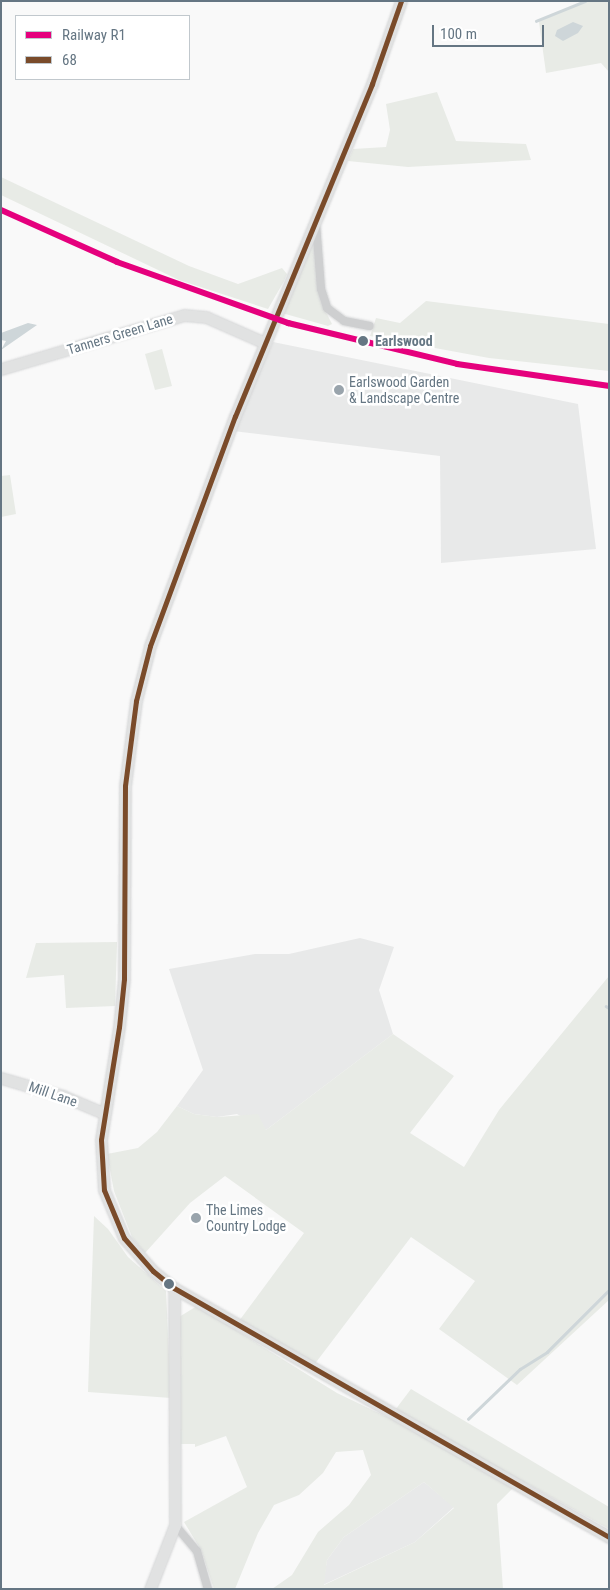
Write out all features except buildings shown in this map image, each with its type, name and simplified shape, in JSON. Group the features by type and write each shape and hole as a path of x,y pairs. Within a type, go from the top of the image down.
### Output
{"street":[{"path":"401,1 372,84 278,308 174,576 150,646 136,700 125,786 122,1006 104,1112 102,1170 110,1211 124,1238 140,1258 174,1288 609,1537"},
{"path":"315,220 321,289 327,308 344,321 370,326"},
{"name":"Tanners Green Lane","path":"1,369 184,315 206,318 265,343"},
{"name":"Mill Lane","path":"1,1078 63,1096 104,1112"},
{"path":"150,1589 175,1525 174,1288"},
{"path":"175,1525 197,1551 208,1589"}],"shaded area":[{"path":"590,1 609,1 609,72 601,63 546,73 539,22 536,21"},
{"path":"573,22 583,26 578,33 563,41 555,36 557,30"},
{"path":"437,92 456,141 526,144 531,160 408,167 348,161 353,149 386,147 390,130 386,104"},
{"path":"1,177 189,266 238,284 282,268 287,274 268,309 179,280 1,195"},
{"path":"313,241 320,300 332,324 328,326 282,313"},
{"path":"426,301 609,324 609,371 489,358 370,336 376,318 400,323"},
{"path":"28,323 37,325 1,350 6,341 1,340 1,333"},
{"path":"273,342 578,404 596,549 441,563 440,456 233,431"},
{"path":"162,349 172,386 155,390 145,354"},
{"path":"10,475 16,514 1,517 1,476"},
{"path":"360,938 394,947 379,990 393,1034 266,1130 237,1114 217,1117 194,1114 177,1106 203,1070 169,969 255,954 289,954"},
{"path":"117,942 115,1006 66,1008 64,975 26,978 36,943"},
{"path":"609,976 609,1300 517,1385 439,1329 475,1281 411,1237 314,1365 239,1321 304,1233 225,1176 190,1203 145,1253 132,1237 114,1191 107,1154 138,1148 157,1132 177,1106 194,1114 217,1117 258,1114 266,1130 393,1034 454,1076 410,1133 464,1167 499,1110"},
{"path":"94,1216 108,1229 128,1257 166,1291 171,1398 88,1392"},
{"path":"197,1306 337,1393 389,1418 411,1389 609,1507 609,1529 521,1480 497,1504 503,1589 272,1589 292,1575 318,1532 349,1505 371,1475 363,1450 336,1452 323,1473 299,1495 274,1505 258,1533 235,1589 214,1589 201,1550 184,1522 247,1487 226,1436 195,1447 195,1444 179,1444 179,1317","holes":["424,1482 454,1508 415,1542 324,1585 327,1560 344,1537"]},
{"path":"424,1482 454,1507 415,1542 323,1585 327,1560 344,1537"}],"waterway":[{"path":"536,21 585,1"},
{"path":"468,1419 520,1369 547,1352 609,1290"}],"rail line":[{"name":"R1","path":"1,210 117,262 288,323 457,364 609,386"}],"transit line":[{"name":"68","path":"401,1 372,84 235,416 150,646 136,701 125,786 124,979 119,1027 101,1140 104,1190 124,1238 153,1271 174,1288 609,1537"}],"place":[{"name":"Earlswood","path":"363,341"},
{"name":"Earlswood Garden & Landscape Centre","path":"339,390"},
{"name":"The Limes Country Lodge","path":"196,1218"}]}
